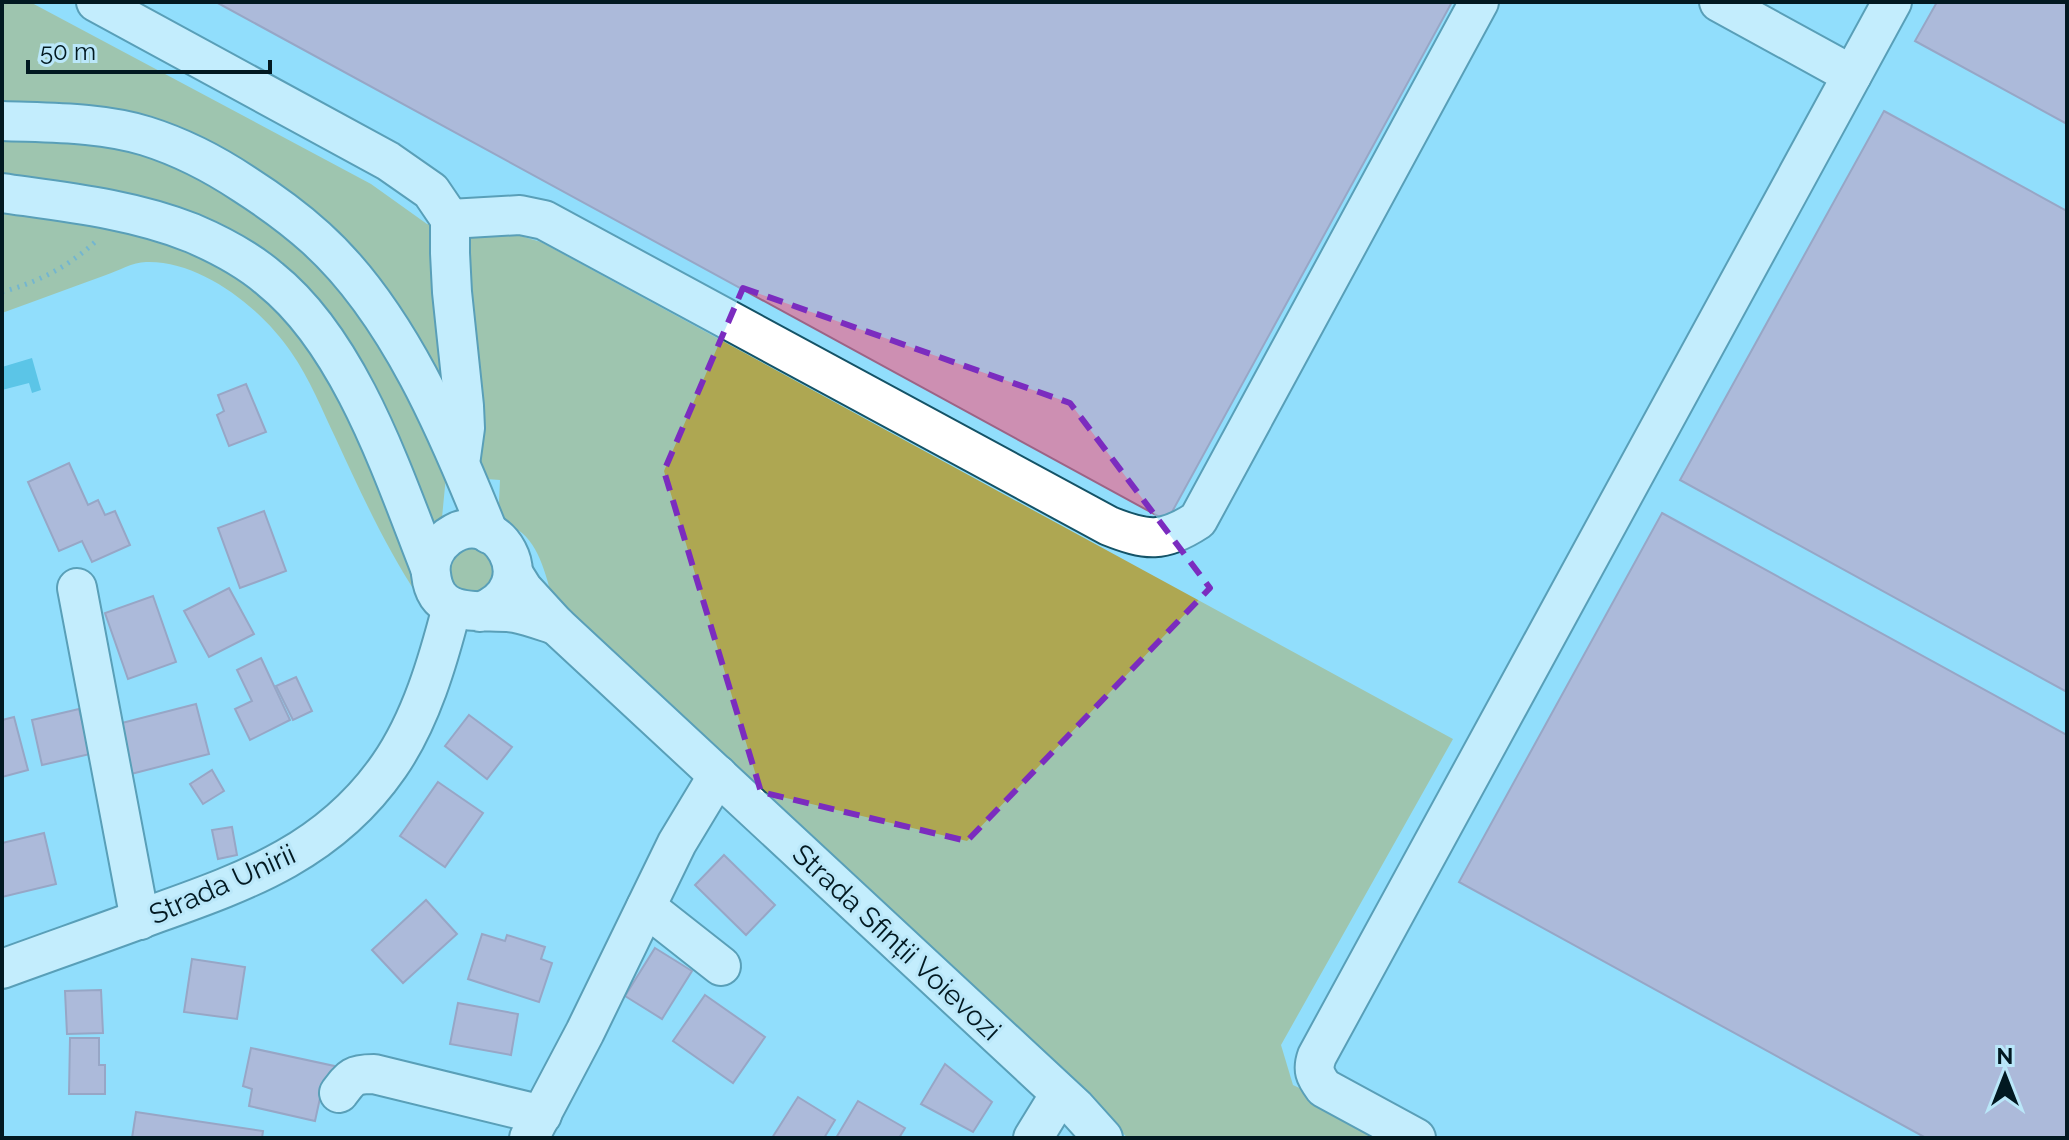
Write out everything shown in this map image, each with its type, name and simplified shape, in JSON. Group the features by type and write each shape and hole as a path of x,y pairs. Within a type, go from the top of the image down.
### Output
{"street":[{"path":"96,2 388,161 431,191 450,219 452,292 465,428 461,463"},
{"path":"450,219 520,215 544,220 1109,526 1133,535 1156,537 1177,534 1198,520 1479,2"},
{"path":"1719,2 1852,75"},
{"path":"1416,1138 1324,1088 1315,1076 1313,1067 1317,1056 1892,2"},
{"path":"2,121 100,126 145,136 224,171 290,215 318,239 366,294 389,328 444,426 489,534"},
{"path":"2,193 114,212 178,229 223,247 271,279 324,339 363,408 430,568 435,591 443,601 466,610 514,613 556,625"},
{"path":"430,568 440,544 450,535 464,530 489,534 508,550 513,573 503,598 493,607 466,610"},
{"name":"Strada Sfinții Voievozi","path":"513,573 556,625 1068,1101 1103,1138"},
{"path":"77,588 140,920"},
{"name":"Strada Unirii","path":"2,969 227,888 274,867 311,844 350,813 392,763 432,674 466,610"},
{"path":"339,1093 355,1075 374,1074 536,1127 690,819 718,775"},
{"path":"646,907 721,966"},
{"path":"1033,1138 1068,1101"},
{"name":"Strada Sfinții Voievozi","path":"1068,1101 1117,1138"}],"path":[{"path":"2,292 49,276 79,257 100,238 114,212"}],"highlighted area":[{"path":"743,288 1070,403 1210,588 967,841 761,792 664,471"}],"shaded area":[{"path":"2,2 30,2 371,184 427,224 470,231 504,231 541,242 1453,739 1281,1045 1293,1085 1392,1138 1128,1138 556,611 535,549 519,531 498,522 500,480 446,476 441,528 418,596 374,519 298,362 279,336 247,304 208,278 188,269 141,262 2,313"},
{"path":"479,545 499,572 486,594 453,590 445,565 455,550"}],"water":[{"path":"32,358 41,390 32,393 29,383 2,390 2,367"}],"building":[{"path":"216,2 1452,2 1167,521"},
{"path":"1937,2 2067,2 2067,124 1915,41"},
{"path":"1884,111 2067,211 2067,692 1680,480"},
{"path":"246,384 266,432 229,446 217,415 224,411 218,395"},
{"path":"69,463 88,505 98,500 105,515 115,511 130,545 92,562 82,541 59,551 28,482"},
{"path":"264,511 286,571 240,588 218,528"},
{"path":"1662,513 2067,735 2067,1138 1926,1138 1459,882"},
{"path":"229,588 254,634 209,657 184,611"},
{"path":"153,596 176,662 128,679 105,613"},
{"path":"261,658 290,720 250,740 235,709 252,701 237,670"},
{"path":"296,677 312,711 293,720 276,686"},
{"path":"196,704 209,754 131,774 118,724"},
{"path":"79,709 90,754 42,765 32,720"},
{"path":"469,715 512,747 487,779 445,746"},
{"path":"14,717 28,770 2,777 2,720"},
{"path":"212,770 224,791 203,804 190,784"},
{"path":"438,782 483,813 445,867 400,836"},
{"path":"232,827 237,855 218,859 212,830"},
{"path":"44,833 56,884 2,897 2,843"},
{"path":"724,855 775,905 746,935 695,885"},
{"path":"426,900 457,934 403,983 372,950"},
{"path":"482,934 505,941 507,935 545,947 541,959 552,963 539,1002 468,979"},
{"path":"655,948 692,971 662,1019 625,996"},
{"path":"192,959 245,967 237,1019 184,1012"},
{"path":"101,990 103,1033 67,1034 65,991"},
{"path":"705,995 765,1037 733,1083 673,1041"},
{"path":"458,1003 518,1014 511,1055 450,1044"},
{"path":"70,1038 99,1038 99,1065 105,1065 105,1094 69,1094"},
{"path":"251,1048 339,1067 322,1089 315,1121 249,1106 252,1089 243,1086"},
{"path":"945,1064 992,1102 973,1132 921,1104"},
{"path":"798,1097 835,1120 824,1138 772,1138"},
{"path":"858,1101 905,1128 899,1138 836,1138"},
{"path":"136,1112 263,1131 262,1138 132,1138"}]}
